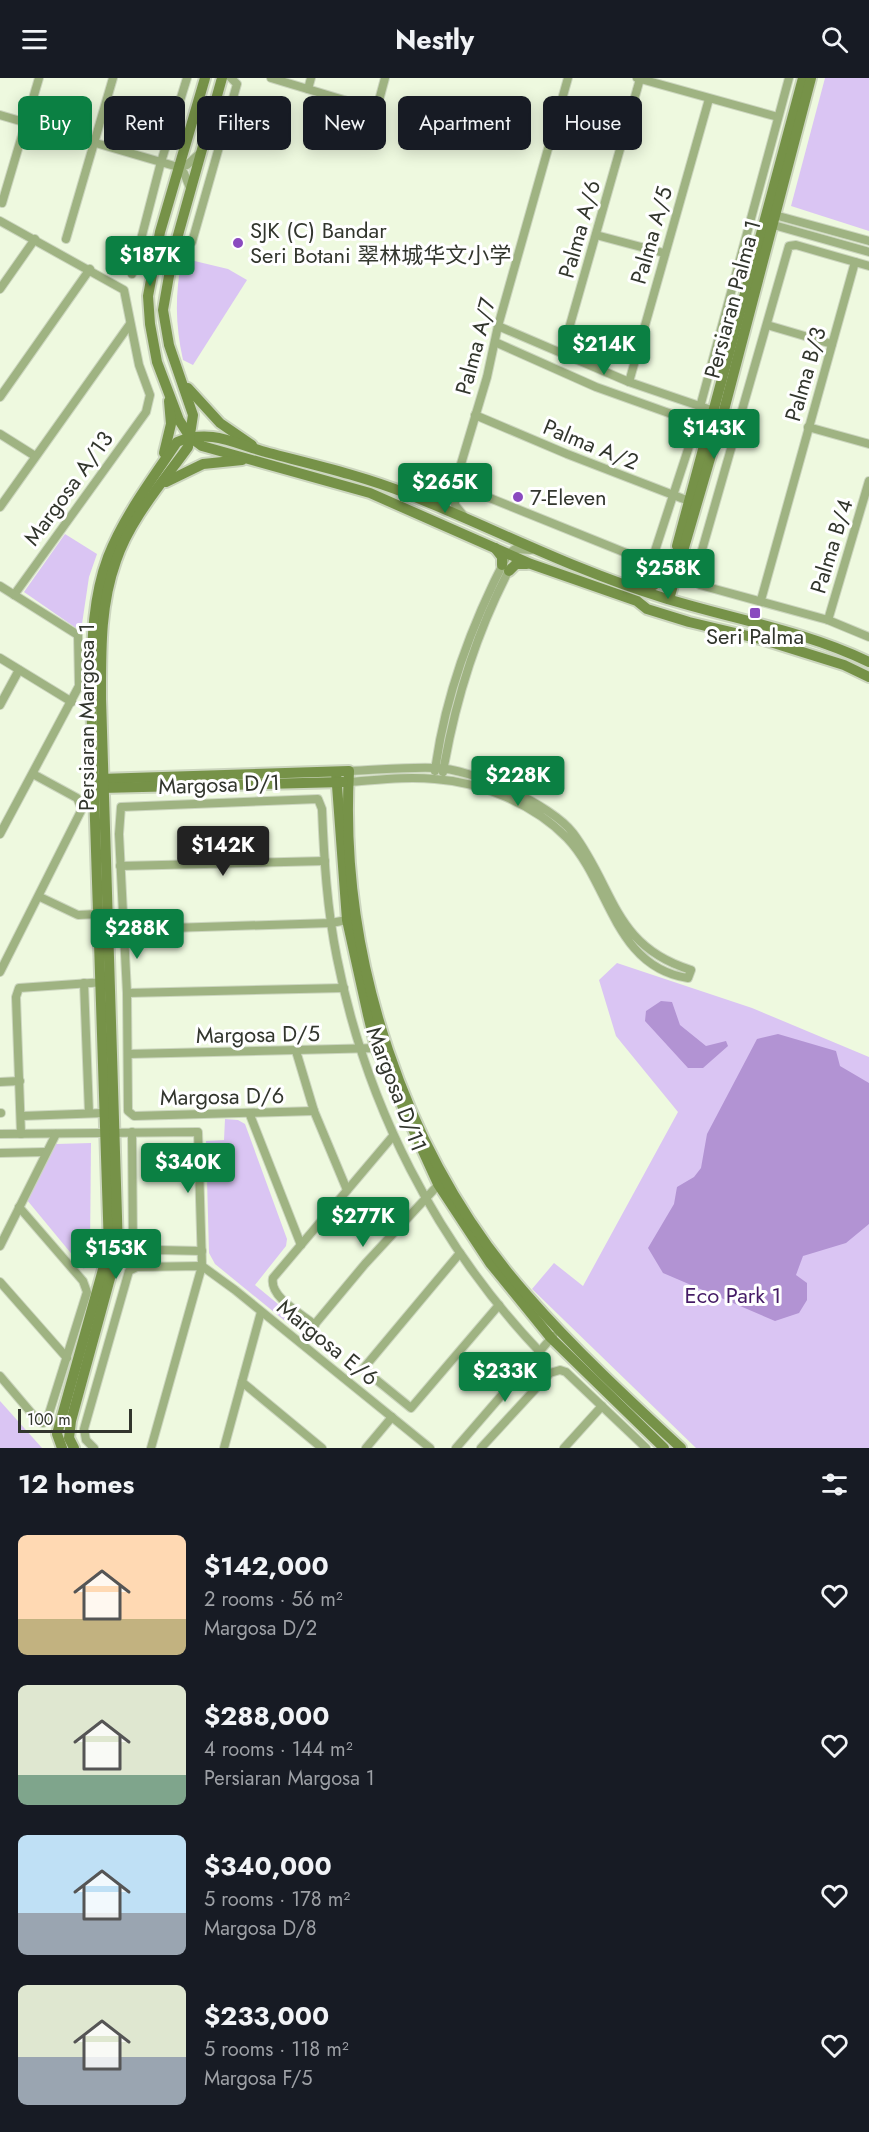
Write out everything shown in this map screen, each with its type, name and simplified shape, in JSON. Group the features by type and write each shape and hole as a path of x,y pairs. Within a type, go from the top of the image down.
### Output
{"street":[{"path":"34,96 39,78"},
{"path":"66,239 113,78"},
{"path":"132,274 161,162 187,78"},
{"path":"205,78 160,232 148,296 153,348 179,420 190,437 202,446 370,493 513,554 531,564 637,602 646,609 764,640 844,665 869,677"},
{"path":"190,437 193,415 169,345 163,310 173,253 222,78"},
{"path":"173,253 192,242 237,84 231,78"},
{"path":"271,78 367,107 378,104 385,78"},
{"path":"308,89 311,78"},
{"name":"Palma A/7","path":"454,484 475,416 568,78"},
{"path":"638,78 778,117"},
{"name":"Palma A/6","path":"562,353 638,78"},
{"path":"700,407 789,78"},
{"path":"769,219 803,78"},
{"name":"Persiaran Palma 1","path":"665,600 769,219 811,78"},
{"name":"Palma A/5","path":"628,382 709,99"},
{"path":"0,115 18,120"},
{"path":"92,141 178,167 184,173 190,188"},
{"path":"2,203 18,149"},
{"path":"178,167 187,165 199,154"},
{"path":"769,219 869,241"},
{"path":"769,219 869,252"},
{"path":"0,221 90,269 123,290 130,324 0,507"},
{"path":"596,235 664,254"},
{"path":"0,289 35,239"},
{"path":"869,266 796,245 789,246 694,582 828,620 869,637"},
{"name":"Palma B/3","path":"761,600 855,262"},
{"path":"0,397 90,269"},
{"name":"Margosa A/13","path":"14,594 150,403 150,395 139,365 130,324"},
{"path":"768,325 832,344"},
{"path":"498,326 628,382 718,412"},
{"path":"454,484 651,563 696,425 690,420 596,387 495,342"},
{"path":"158,471 168,444 171,424 163,376"},
{"path":"183,384 220,423 265,452"},
{"name":"Palma A/2","path":"475,416 692,502"},
{"path":"808,427 869,444"},
{"path":"0,434 35,456"},
{"path":"190,437 205,434 363,478 408,494 533,550 665,600 812,638 869,662"},
{"name":"Persiaran Margosa 1","path":"74,1448 69,1438 71,1421 114,1248 106,982 98,914 105,785 96,606 107,559 117,537 177,442 190,437"},
{"name":"Persiaran Margosa 1","path":"109,1133 104,1113 108,930 105,785 97,634 116,560 130,532 188,447 190,437"},
{"path":"161,485 188,469 203,464 250,460"},
{"name":"Palma B/4","path":"828,620 869,481"},
{"path":"408,494 441,501 454,484"},
{"path":"454,484 453,495 458,510 476,524"},
{"path":"506,538 513,554"},
{"path":"438,779 471,658 505,568 495,548"},
{"path":"440,768 440,739 462,654 513,554 533,550"},
{"path":"505,568 516,564 531,564"},
{"path":"627,586 654,585 673,573 682,597 692,606"},
{"path":"0,586 78,635 97,634"},
{"path":"637,602 665,600"},
{"path":"665,600 672,611 686,616 689,622"},
{"path":"0,834 79,686 78,635"},
{"path":"462,654 471,658"},
{"path":"0,658 72,702"},
{"path":"0,705 19,670"},
{"path":"440,739 448,741"},
{"path":"105,785 336,777 440,768 489,781 522,795 569,834 632,935 661,959 691,970 688,978 657,965 633,948 569,834"},
{"path":"0,972 40,897 82,809 77,798 33,774"},
{"path":"348,776 438,779 487,790 519,803 556,824"},
{"path":"348,776 348,820 356,921 382,1047"},
{"path":"336,777 347,920 382,1047 442,1182 490,1263 551,1338 657,1444"},
{"name":"Margosa D/1","path":"120,866 121,807 318,799"},
{"name":"Margosa D/11","path":"318,799 322,809 331,923 344,988 361,1050 393,1136 425,1197 460,1253 499,1305 540,1352"},
{"path":"128,1054 120,866 325,861"},
{"path":"40,897 78,915 98,914"},
{"path":"108,930 331,923 347,920"},
{"path":"21,1134 16,998 19,988 106,982"},
{"path":"84,983 89,1113"},
{"path":"127,993 344,988"},
{"name":"Margosa D/5","path":"128,1054 361,1050 382,1047"},
{"path":"296,1051 314,1112 347,1190"},
{"name":"Margosa D/6","path":"128,1054 128,1111 130,1114 250,1115 314,1112"},
{"path":"0,1082 20,1081"},
{"path":"22,1116 104,1113"},
{"path":"250,1115 301,1245"},
{"path":"132,1132 133,1250"},
{"path":"0,1134 198,1132 202,1266 151,1448"},
{"path":"0,1246 56,1134"},
{"path":"315,1325 276,1293 272,1284 273,1278 393,1136"},
{"path":"0,1153 46,1152"},
{"path":"300,1342 425,1197 442,1182"},
{"path":"442,1182 526,1294 559,1329 657,1444"},
{"path":"0,1376 43,1423 47,1420 87,1292 86,1285 19,1207"},
{"path":"114,1248 202,1251"},
{"name":"Persiaran Margosa 1","path":"62,1448 57,1434 114,1248"},
{"path":"460,1253 363,1369 411,1408 499,1305"},
{"path":"94,1448 83,1435 129,1271 137,1267 202,1266"},
{"name":"Margosa E/6","path":"202,1266 430,1448"},
{"path":"0,1282 66,1358"},
{"path":"224,1448 261,1312"},
{"path":"456,1448 559,1329"},
{"path":"481,1448 550,1373 560,1370 566,1372 602,1406 657,1444 681,1448"},
{"path":"242,1382 322,1448"},
{"path":"564,1448 602,1406"},
{"path":"366,1448 392,1417"}],"green space":[{"path":"825,78 869,78 869,231 791,206"},
{"path":"182,258 228,269 247,280 193,365 183,360 178,334 177,296"},
{"path":"65,534 97,554 89,577 82,624 76,628 24,592"},
{"name":"Eco Park 1","path":"617,963 752,1008 869,1057 869,1448 696,1448 532,1289 554,1263 583,1286 678,1112 616,1036 599,980"},
{"path":"225,1119 238,1120 245,1124 287,1239 286,1246 255,1285 301,1323 296,1330 215,1264 209,1253 206,1141 224,1140"},
{"path":"91,1143 90,1250 84,1269 27,1200 56,1144"},
{"path":"0,1401 42,1448 0,1448"}],"shaded area":[{"path":"661,1001 672,1002 680,1025 706,1046 726,1041 728,1046 703,1068 688,1068 645,1021 646,1011"},
{"path":"778,1034 836,1051 840,1066 869,1083 869,1224 846,1243 803,1256 796,1275 807,1283 807,1300 799,1313 775,1321 663,1273 648,1248 674,1204 677,1187 694,1177 701,1168 707,1134 757,1039"}],"place":[{"name":"SJK (C) Bandar Seri Botani 翠林城华文小学","path":"238,243"},
{"name":"7-Eleven","path":"518,497"},
{"name":"Seri Palma","path":"755,613"}]}
